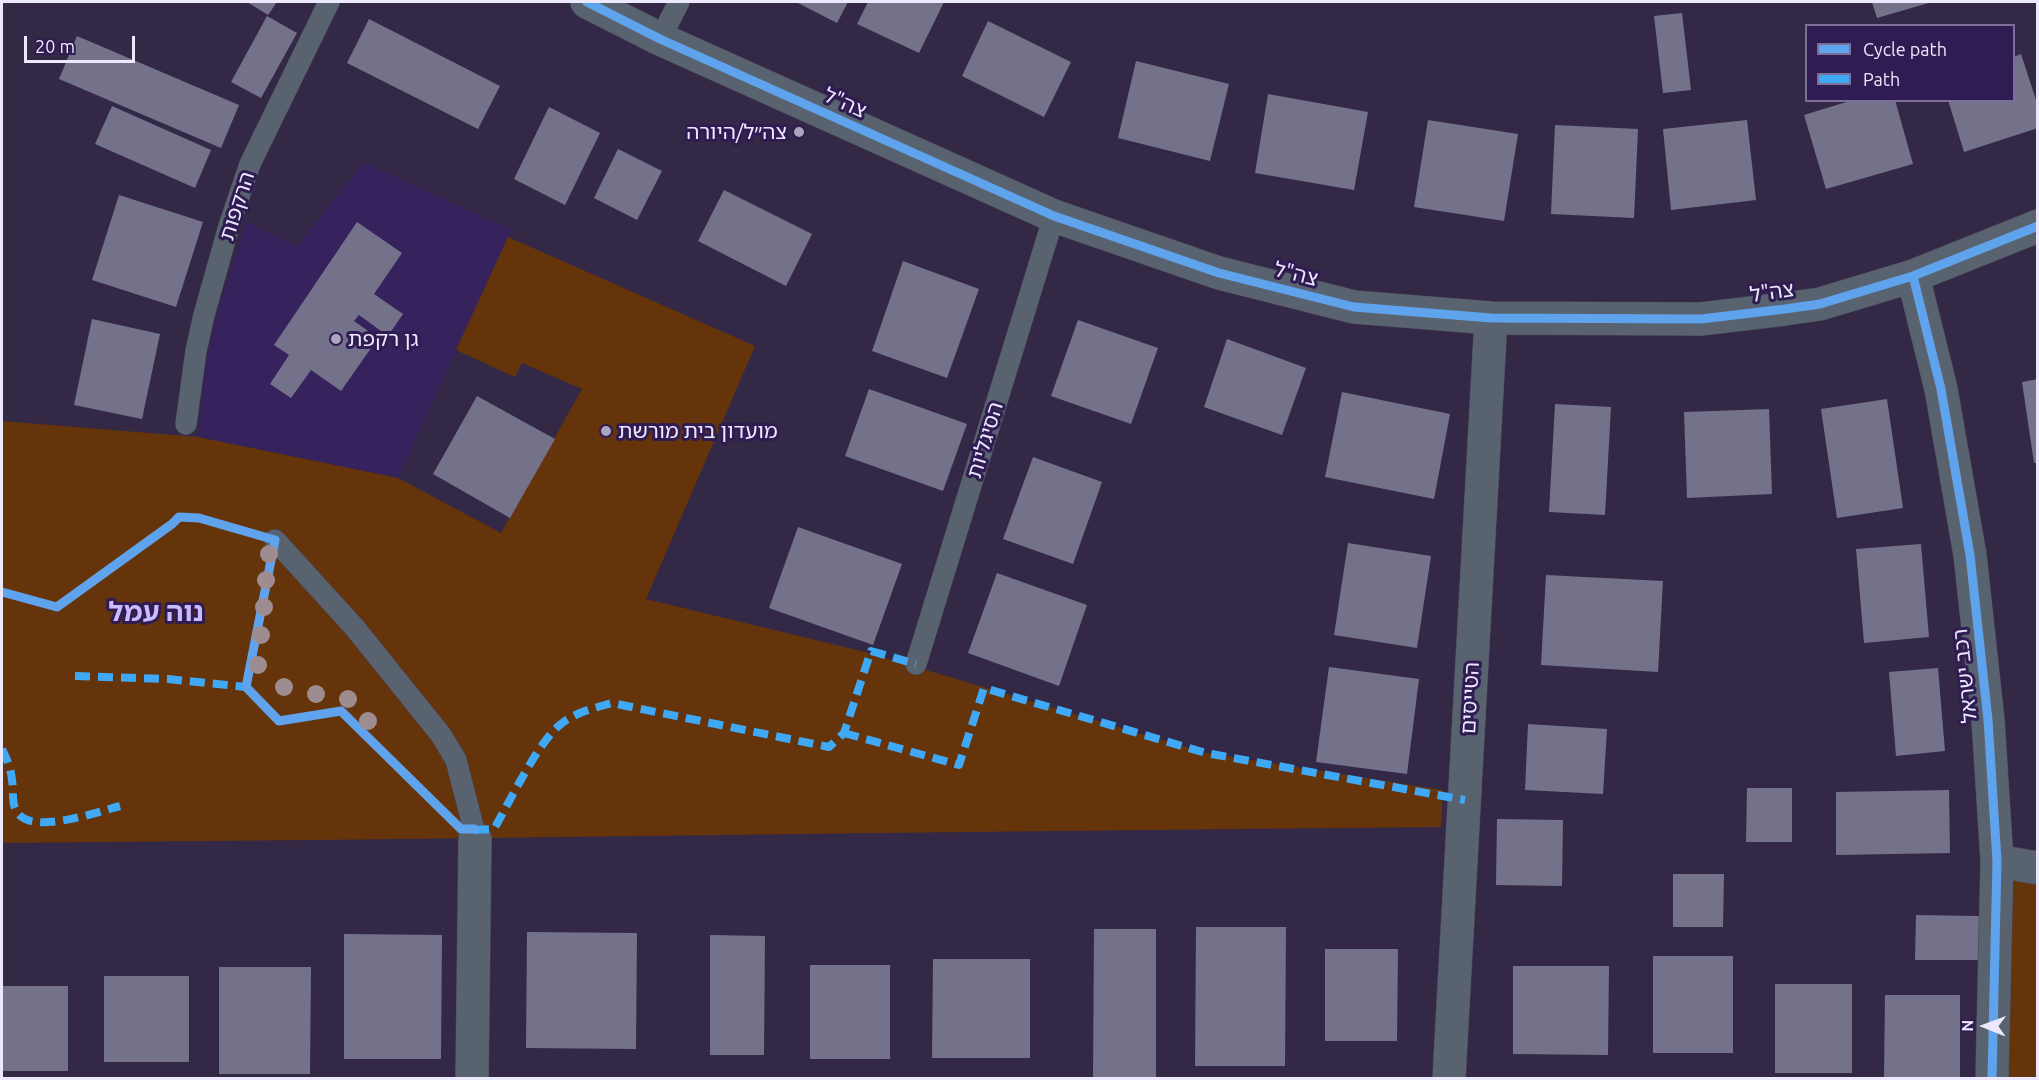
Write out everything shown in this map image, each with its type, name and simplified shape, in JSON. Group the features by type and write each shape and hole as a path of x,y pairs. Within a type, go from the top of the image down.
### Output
{"street":[{"name":"צה\"ל","path":"587,2 660,39 1054,216 1219,273 1354,307 1491,318 1701,319 1820,304 1913,276 2037,226"},
{"name":"רכב ישראל","path":"1913,276 1941,389 1970,555 1988,720 1997,861 1992,1078"},
{"name":"הטייסים","path":"1449,1078 1491,318"},
{"path":"472,1078 475,839"},
{"path":"1997,861 2037,868"}],"lane":[{"name":"הרקפות","path":"186,424 196,351 204,315 229,226 250,164 330,2"},
{"path":"660,39 679,2"},
{"name":"הסיגליות","path":"916,664 1054,216"},
{"path":"275,540 355,628 441,735 456,760 475,839"}],"shaded area":[{"name":"גן רקפת","path":"364,162 511,230 398,478 198,437 206,361 216,316 247,222 297,246"},
{"path":"508,237 755,346 646,599 865,652 1206,753 1443,790 1441,827 2,843 2,421 198,437 398,478 501,533 582,389 522,363 515,377 456,350"},
{"path":"2007,874 2037,879 2038,1078 2003,1078"}],"building":[{"path":"247,2 277,2 268,15"},
{"path":"796,2 848,2 837,23"},
{"path":"868,2 944,2 919,53 857,24"},
{"path":"1872,2 1932,2 1877,18"},
{"path":"1682,13 1691,90 1663,93 1654,16"},
{"path":"267,16 297,33 261,98 231,82"},
{"path":"369,19 500,86 478,129 347,63"},
{"path":"988,21 1071,62 1044,117 962,76"},
{"path":"77,36 239,105 221,148 59,79"},
{"path":"2021,54 2038,106 2038,128 1964,152 1949,102 2015,102 2015,57"},
{"path":"1136,61 1229,84 1210,161 1118,138"},
{"path":"1268,94 1368,112 1354,190 1255,173"},
{"path":"1846,102 1896,102 1913,164 1826,189 1804,115"},
{"path":"112,106 211,150 195,188 95,144"},
{"path":"549,107 600,133 565,205 514,179"},
{"path":"1428,120 1518,134 1504,221 1414,207"},
{"path":"1747,120 1756,200 1671,210 1663,129"},
{"path":"1555,125 1638,129 1634,218 1551,214"},
{"path":"618,149 662,171 637,220 594,198"},
{"path":"724,190 812,234 786,286 698,241"},
{"path":"119,195 203,222 176,307 92,280"},
{"path":"357,222 402,253 374,294 403,314 388,336 359,315 354,321 378,338 341,391 311,370 291,398 270,384 289,355 274,345"},
{"path":"903,261 979,289 947,378 872,351"},
{"path":"92,319 160,334 142,419 74,405"},
{"path":"1078,320 1158,348 1131,424 1051,396"},
{"path":"1227,339 1306,368 1282,435 1204,407"},
{"path":"2038,379 2038,463 2034,463 2022,382"},
{"path":"869,389 967,424 943,491 845,456"},
{"path":"1342,392 1450,414 1434,499 1325,477"},
{"path":"477,396 555,439 510,518 433,474"},
{"path":"1887,399 1903,508 1837,518 1821,409"},
{"path":"1555,404 1611,407 1605,515 1549,512"},
{"path":"1769,409 1772,494 1687,498 1684,412"},
{"path":"1033,457 1102,482 1073,564 1003,539"},
{"path":"798,527 902,564 873,645 769,608"},
{"path":"1348,543 1431,556 1417,648 1334,635"},
{"path":"1921,544 1929,637 1864,643 1856,549"},
{"path":"997,573 1087,605 1059,686 968,653"},
{"path":"1546,575 1663,581 1658,672 1541,665"},
{"path":"1329,667 1419,679 1407,774 1316,762"},
{"path":"1938,668 1945,751 1896,756 1889,672"},
{"path":"1528,724 1607,729 1603,794 1525,790"},
{"path":"1747,788 1792,788 1792,842 1746,842"},
{"path":"1949,790 1950,853 1836,855 1836,792"},
{"path":"1497,819 1563,820 1562,886 1496,885"},
{"path":"1673,874 1724,874 1723,927 1673,927"},
{"path":"1916,915 1979,916 1979,960 1915,960"},
{"path":"1196,927 1286,927 1285,1066 1195,1066"},
{"path":"1094,929 1156,929 1156,1078 1093,1078"},
{"path":"527,932 637,933 636,1049 526,1048"},
{"path":"344,934 442,935 441,1059 344,1059"},
{"path":"710,935 765,936 764,1055 710,1055"},
{"path":"1325,949 1398,949 1397,1041 1325,1041"},
{"path":"1653,956 1733,956 1733,1053 1653,1053"},
{"path":"933,959 1030,959 1030,1058 932,1058"},
{"path":"810,965 890,965 890,1059 810,1059"},
{"path":"1513,966 1609,966 1608,1055 1513,1054"},
{"path":"219,967 311,967 310,1074 219,1074"},
{"path":"104,976 189,976 189,1062 104,1062"},
{"path":"1775,984 1852,984 1852,1073 1775,1073"},
{"path":"2,986 68,986 68,1071 2,1071"},
{"path":"1885,995 1960,995 1960,1078 1884,1078"}],"marked path":[{"path":"474,830 494,829 525,773 552,732 573,716 585,711 612,703 829,747 844,733 871,651 916,664"},
{"path":"75,676 168,679 246,687"},
{"path":"844,733 959,765 984,688 1206,753 1465,800"},
{"path":"2,749 11,772 15,808 25,819 36,822 66,820 120,806"}],"cycle path":[{"path":"587,2 660,39 1054,216 1219,273 1354,307 1491,318 1701,319 1820,304 1913,276 2038,226"},
{"path":"1913,276 1941,389 1970,555 1988,720 1997,861 1992,1078"},
{"path":"2,592 57,607 179,517 199,518 275,540 246,687 279,721 341,711 461,829 474,829"}],"place":[{"name":"צה״ל/היורה","path":"799,132"},
{"name":"גן רקפת","path":"336,339"},
{"name":"מועדון בית מורשת","path":"606,431"}],"district":[{"name":"נוה עמל","path":"156,612"}]}
